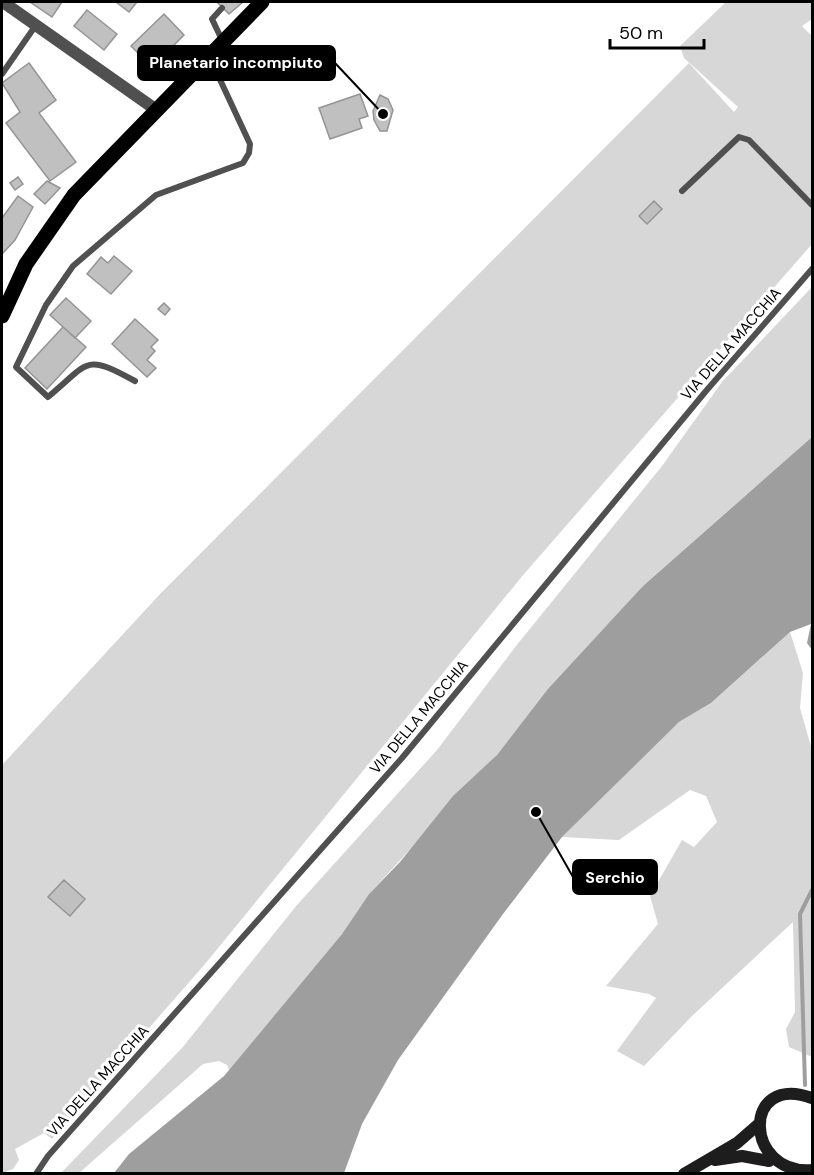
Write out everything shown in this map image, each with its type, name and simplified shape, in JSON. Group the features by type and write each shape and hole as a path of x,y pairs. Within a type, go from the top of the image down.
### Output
{"main road":[{"path":"2,316 26,264 74,195 155,109 262,2"},
{"path":"684,1173 737,1143 760,1122 767,1109 778,1100 792,1095 811,1096"},
{"path":"760,1122 759,1143 769,1161"},
{"path":"708,1161 742,1156 769,1161 782,1170 799,1173 813,1170"}],"street":[{"path":"3,2 155,109"}],"lane":[{"path":"222,8 212,19 222,41"},
{"path":"2,74 36,25"},
{"path":"135,381 102,363 89,364 48,397 16,367 46,305 73,266 156,195 243,163 249,153 250,144 208,56"},
{"path":"682,191 739,137 749,140 813,205"},
{"name":"VIA DELLA MACCHIA","path":"36,1173 48,1156 402,758 706,391 813,269"}],"shaded area":[{"path":"726,2 812,2 812,19 802,26 812,36 812,244 524,574 205,964 52,1139 44,1133 15,1149 19,1160 13,1169 2,1173 2,765 161,593 689,63 734,112 738,107 684,58 680,46"},
{"path":"812,287 812,437 643,586 497,755 369,894 342,934 229,1070 227,1065 219,1061 203,1064 79,1173 60,1174 182,1048 297,905 437,750 516,646 662,466 722,382"},
{"path":"812,437 812,650 807,643 811,624 790,632 711,703 679,722 562,837 503,914 398,1060 362,1124 344,1173 114,1173 129,1154 224,1076 342,934 369,894 400,862 453,796 497,755 548,689 643,586"},
{"path":"790,632 803,673 800,708 812,750 812,1057 789,1047 786,1029 795,1012 793,922 692,1016 644,1066 617,1051 656,998 649,994 606,986 658,924 650,896 682,840 694,847 717,822 706,796 690,790 619,840 562,837 655,743 679,722 711,703"}],"building":[{"path":"30,2 62,2 52,17"},
{"path":"116,2 137,2 129,12"},
{"path":"217,2 243,2 229,14"},
{"path":"87,10 117,34 104,50 74,26"},
{"path":"164,14 184,35 152,67 131,46"},
{"path":"29,63 56,100 39,113 76,162 50,181 6,123 20,112 2,83"},
{"path":"360,94 368,116 359,119 362,128 330,139 319,108"},
{"path":"380,95 388,99 393,110 387,131 380,131 374,120 373,111"},
{"path":"18,177 23,184 15,190 10,183"},
{"path":"47,181 60,188 45,204 34,194"},
{"path":"18,196 33,207 15,240 2,254 2,218"},
{"path":"654,201 662,209 647,224 639,216"},
{"path":"114,256 132,271 111,294 87,274 101,257 108,263"},
{"path":"66,298 91,321 75,338 50,315"},
{"path":"164,303 170,309 165,315 158,309"},
{"path":"135,319 158,340 151,347 155,351 147,360 156,368 147,377 112,344"},
{"path":"63,327 86,347 47,389 25,368"},
{"path":"64,880 85,899 70,916 48,897"}],"waterway":[{"path":"805,1085 800,914 812,890"}],"place":[{"name":"Planetario incompiuto","path":"383,114"},
{"name":"Serchio","path":"536,812"}]}
